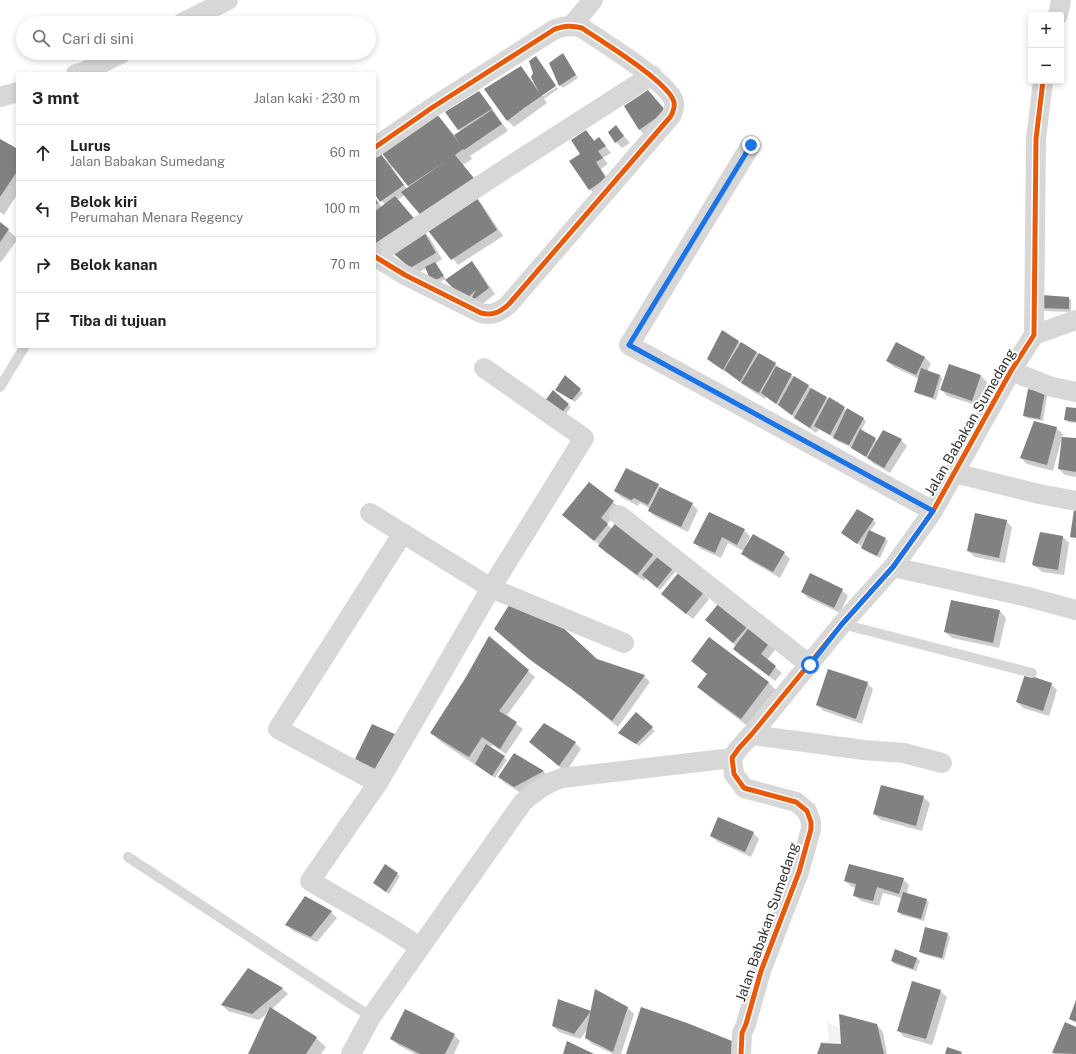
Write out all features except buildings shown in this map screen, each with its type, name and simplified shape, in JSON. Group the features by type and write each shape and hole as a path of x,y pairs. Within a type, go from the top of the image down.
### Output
{"street":[{"path":"196,16 228,0"},
{"path":"572,25 593,0"},
{"path":"1059,12 1061,0"},
{"path":"376,147 433,107 555,30 564,26 572,25 582,28 652,75 674,101 674,111 671,116 509,304 502,310 490,315 481,313 405,275 376,257"},
{"path":"86,72 109,60"},
{"path":"376,255 499,173 652,75"},
{"path":"1043,84 1036,139 1034,335 1076,320"},
{"path":"0,97 16,93"},
{"path":"751,145 629,345 933,511"},
{"name":"Jalan Babakan Sumedang","path":"741,1054 742,1032 746,1024 761,971 799,872 811,829 811,822 807,811 796,802 744,788 734,774 732,758 810,665 842,624 893,567 933,511 1011,371 1034,335"},
{"path":"420,947 310,881 378,783 491,588 584,438 484,368"},
{"path":"1011,371 1052,386 1076,392"},
{"path":"954,473 1038,494 1076,501"},
{"path":"370,513 491,588 624,643"},
{"path":"619,515 810,665"},
{"path":"378,783 278,729 403,533"},
{"path":"893,567 1024,596 1076,610"},
{"path":"751,735 864,750 904,753 942,763"},
{"path":"351,1054 372,1017 420,947 523,802 538,789 551,781 562,778 732,758"}],"lane":[{"path":"0,386 24,348"},
{"path":"842,624 1032,673"},
{"path":"128,858 372,1017"}],"shaded area":[{"path":"827,1022 861,1038 845,1054 819,1043 829,1040"}],"cycle path":[{"path":"376,147 433,107 555,29 565,27 575,26 582,28 633,62 660,84 674,102 674,108 671,116 509,304 503,309 493,314 481,313 405,275 376,257"},
{"path":"741,1054 742,1033 761,971 799,872 811,829 811,822 807,811 796,802 744,788 734,774 732,758 842,624 893,567 914,538 933,511 1011,371 1034,335 1036,139 1043,84"}],"route":[{"path":"751,145 629,345 933,511 893,567 842,624 810,665"}]}
